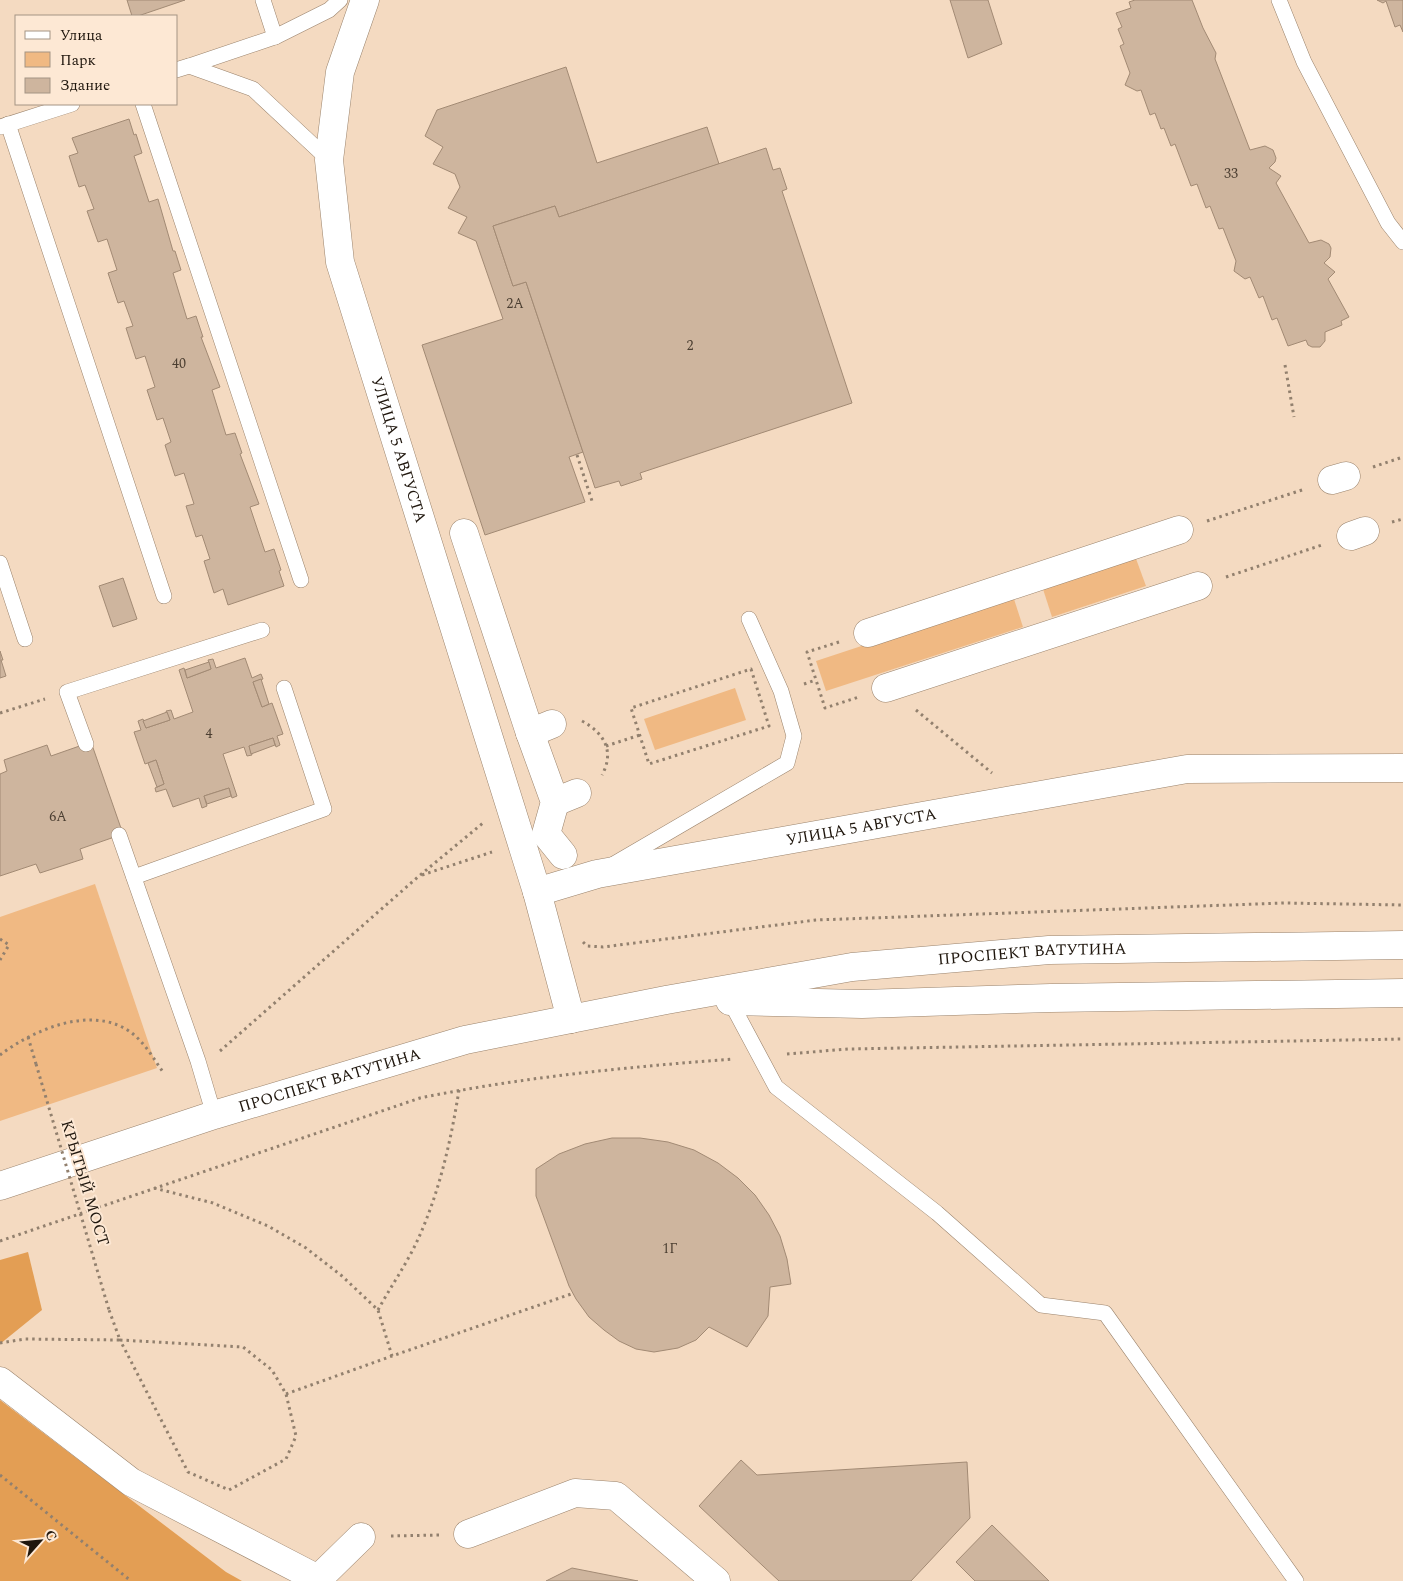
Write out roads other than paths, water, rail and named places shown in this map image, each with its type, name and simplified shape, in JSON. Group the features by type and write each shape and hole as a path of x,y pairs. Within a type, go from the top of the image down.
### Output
{"street":[{"name":"УЛИЦА 5 АВГУСТА","path":"365,0 340,72 329,160 340,262 534,838 537,892 571,1019"},
{"path":"868,632 1179,530"},
{"path":"464,533 541,728 566,798 534,838 563,855"},
{"path":"887,688 1198,586"},
{"name":"УЛИЦА 5 АВГУСТА","path":"537,892 596,874 1187,769 1403,768"},
{"name":"ПРОСПЕКТ ВАТУТИНА","path":"0,1186 214,1115 465,1040 666,1000 852,967 1049,950 1403,945"},
{"name":"ПРОСПЕКТ ВАТУТИНА","path":"666,1000 862,1004 1051,998 1403,993"},
{"path":"0,1381 131,1482 319,1580 361,1537"},
{"path":"468,1534 575,1493 616,1496 716,1581"}],"lane":[{"path":"263,0 275,37"},
{"path":"182,68 275,37 329,10 340,0"},
{"path":"1279,0 1304,62 1388,223 1403,242"},
{"path":"182,68 253,89 329,160"},
{"path":"69,105 4,126 164,596"},
{"path":"143,105 301,580"},
{"path":"0,563 25,639"},
{"path":"596,874 787,763 794,736 781,691 749,619"},
{"path":"86,744 67,692 262,630"},
{"path":"134,877 324,809 284,688"},
{"path":"119,835 198,1062 214,1115"},
{"path":"730,1001 776,1086 937,1213 1041,1305 1105,1313 1296,1581"}]}
